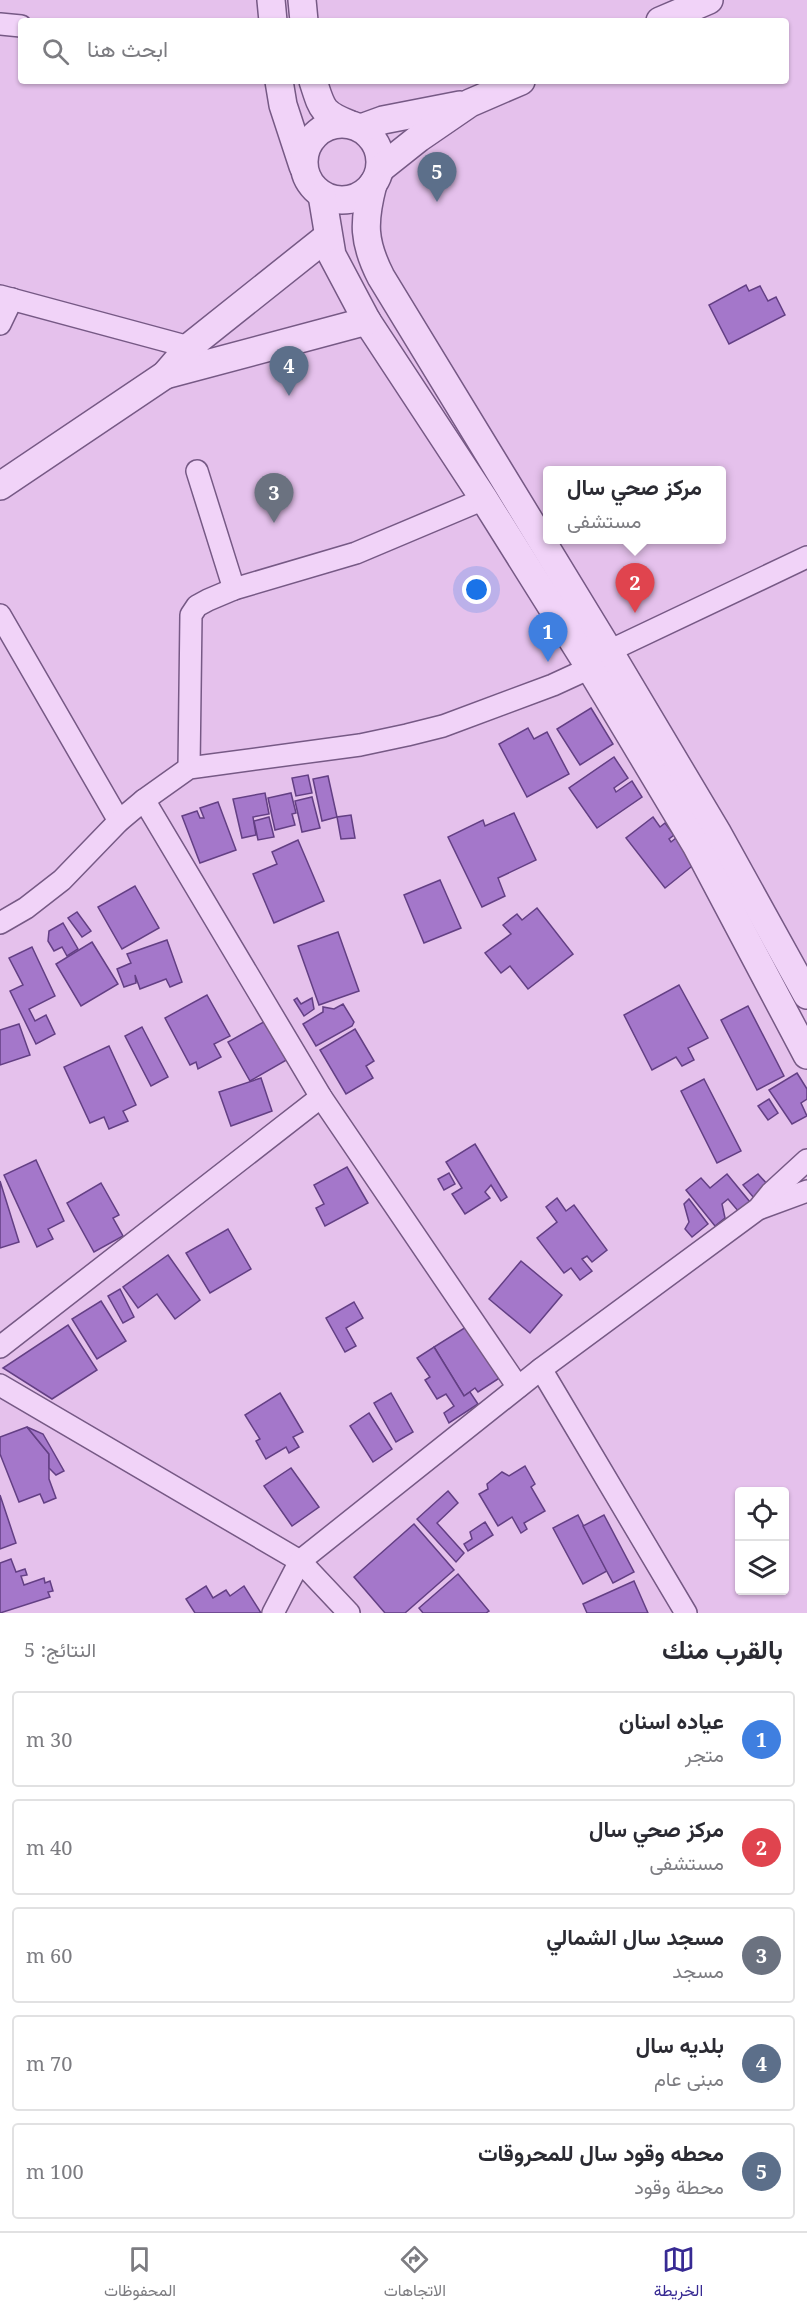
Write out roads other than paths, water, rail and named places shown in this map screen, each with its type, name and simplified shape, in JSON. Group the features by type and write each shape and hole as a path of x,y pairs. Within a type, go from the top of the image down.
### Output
{"street":[{"path":"271,0 273,18"},
{"path":"302,0 304,18"},
{"path":"667,18 709,0"},
{"path":"0,24 18,26"},
{"path":"280,84 283,105 309,183 322,195 335,201 350,200 363,195 376,177 419,138 470,103 514,84"},
{"path":"314,84 321,105 329,116 355,126 372,139 379,153 376,177 365,217 371,258 450,389 599,659 807,1055"},
{"path":"303,166 305,148 315,134 331,125 355,126 470,103"},
{"path":"322,195 327,237 332,255 367,321 484,499 599,659 718,834 807,995"},
{"path":"0,486 165,375 189,347 327,237"},
{"path":"0,324 6,297 189,347 211,363"},
{"path":"165,375 367,321"},
{"path":"422,404 450,389"},
{"path":"197,471 234,590"},
{"path":"189,768 191,615 197,606 234,590 356,553 484,499"},
{"path":"0,923 27,908 62,880 119,821 189,768 360,745 443,726 553,685 599,659 807,557"},
{"path":"1,617 119,821"},
{"path":"144,800 321,1097 518,1387"},
{"path":"0,1347 321,1097"},
{"path":"273,1613 300,1561 541,1369 758,1209 807,1160"},
{"path":"758,1209 807,1191"},
{"path":"541,1369 686,1613"},
{"path":"0,1385 300,1561 349,1613"}],"place":[{"name":"محطه وقود سال للمحروقات","path":"437,202"},
{"name":"بلديه سال","path":"289,396"},
{"name":"مسجد سال الشمالي","path":"274,523"},
{"name":"مركز صحي سال","path":"635,613"},
{"name":"عياده اسنان","path":"548,662"}]}
